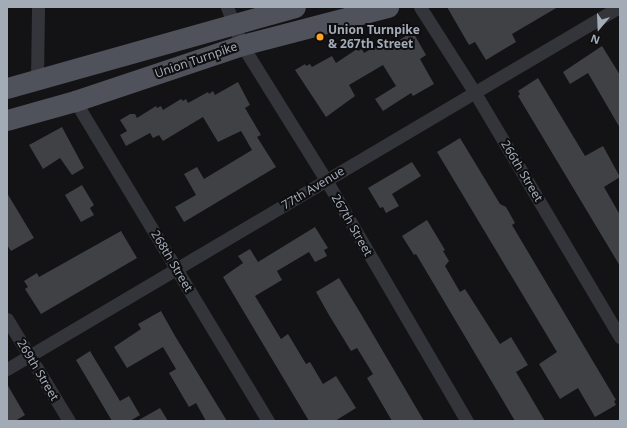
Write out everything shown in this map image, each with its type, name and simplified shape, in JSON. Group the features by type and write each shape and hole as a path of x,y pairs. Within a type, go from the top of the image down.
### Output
{"main road":[{"name":"Union Turnpike","path":"7,88 37,80 230,16 295,7"},
{"name":"Union Turnpike","path":"7,120 75,101 242,45 388,7"}],"street":[{"path":"37,80 38,7"},
{"name":"266th Street","path":"420,7 475,92 620,337"},
{"name":"77th Avenue","path":"7,369 619,7"},
{"name":"267th Street","path":"230,16 242,45 326,180 467,421"},
{"name":"268th Street","path":"75,101 178,268 268,421"},
{"name":"269th Street","path":"7,319 69,421"}],"building":[{"path":"447,7 558,7 512,34 516,42 486,60 475,42 469,45"},
{"path":"409,34 410,37 414,34 426,55 420,59 434,84 413,96 411,93 383,111 375,99 396,86 383,65 349,85 355,96 326,117 295,70 305,64 306,66 310,64 312,67 332,56 336,63 357,49 358,51 362,49 364,53 383,42 384,44 388,42 390,46"},
{"path":"602,46 620,75 620,128 588,73 570,84 563,72"},
{"path":"538,78 585,156 603,146 620,177 604,187 620,215 620,266 518,96 520,94 518,91"},
{"path":"238,82 250,105 245,108 261,135 257,137 276,167 184,222 175,207 196,195 184,174 197,167 204,179 252,150 241,131 218,142 203,117 163,141 159,135 153,138 150,133 126,146 120,135 127,131 120,120 130,114 135,114 137,118 156,106 157,108 161,106 163,110 181,99 183,101 186,99 188,103 208,92 209,94 213,91 215,95"},
{"path":"62,127 84,168 72,175 60,158 43,169 29,145"},
{"path":"460,138 500,204 506,207 515,223 512,225 616,400 614,401 616,405 595,417 578,388 560,399 539,364 557,352 437,152"},
{"path":"412,162 421,176 392,194 399,206 386,213 383,207 380,208 368,188"},
{"path":"82,185 94,205 90,208 94,215 81,222 65,195"},
{"path":"7,193 34,238 11,251 7,245"},
{"path":"427,220 445,250 443,251 449,261 445,266 460,292 465,289 500,344 511,337 528,365 516,372 545,421 515,421 416,254 414,255 402,236"},
{"path":"315,227 328,248 324,250 327,256 315,262 309,252 277,271 282,280 255,296 281,339 288,334 306,364 310,362 323,384 336,376 356,408 335,421 309,421 223,277 243,263 238,256 250,249 258,262"},
{"path":"121,231 137,258 41,314 25,289 28,287 24,281 37,273 39,277"},
{"path":"339,278 424,421 392,421 367,378 373,374 357,348 351,351 316,292"},
{"path":"161,311 227,421 206,421 196,403 189,407 169,373 176,369 163,347 127,368 114,347 141,329 138,324"},
{"path":"90,351 120,401 129,396 140,415 130,421 112,421 76,360"},
{"path":"7,384 25,415 15,421 7,421"},
{"path":"160,408 168,421 137,421"}],"place":[{"name":"Union Turnpike & 267th Street","path":"320,37"}]}
